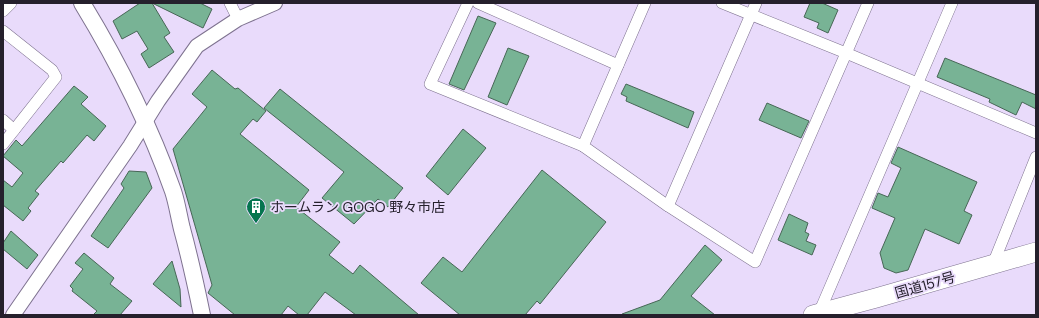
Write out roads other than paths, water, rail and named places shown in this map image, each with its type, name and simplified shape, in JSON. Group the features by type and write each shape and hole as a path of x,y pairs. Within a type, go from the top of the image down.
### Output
{"highway":[{"name":"国道157号","path":"816,314 913,288 1036,252"}],"main road":[{"path":"82,3 120,70 145,123 173,192 195,280 202,315"}],"street":[{"path":"3,11 10,3"},
{"path":"230,3 238,19"},
{"path":"13,315 197,46 238,19 275,3"},
{"path":"468,3 430,84 583,146 668,206 755,262 868,3"},
{"path":"478,3 618,65"},
{"path":"583,146 645,3"},
{"path":"722,3 846,53 1036,134"},
{"path":"668,206 756,3"},
{"path":"816,314 918,84 952,3"},
{"path":"3,31 52,70 56,77 3,144"},
{"path":"3,120 14,130"},
{"path":"993,264 1036,157"}],"place":[{"name":"ホームラン GOGO 野々市店","path":"256,224"}]}
